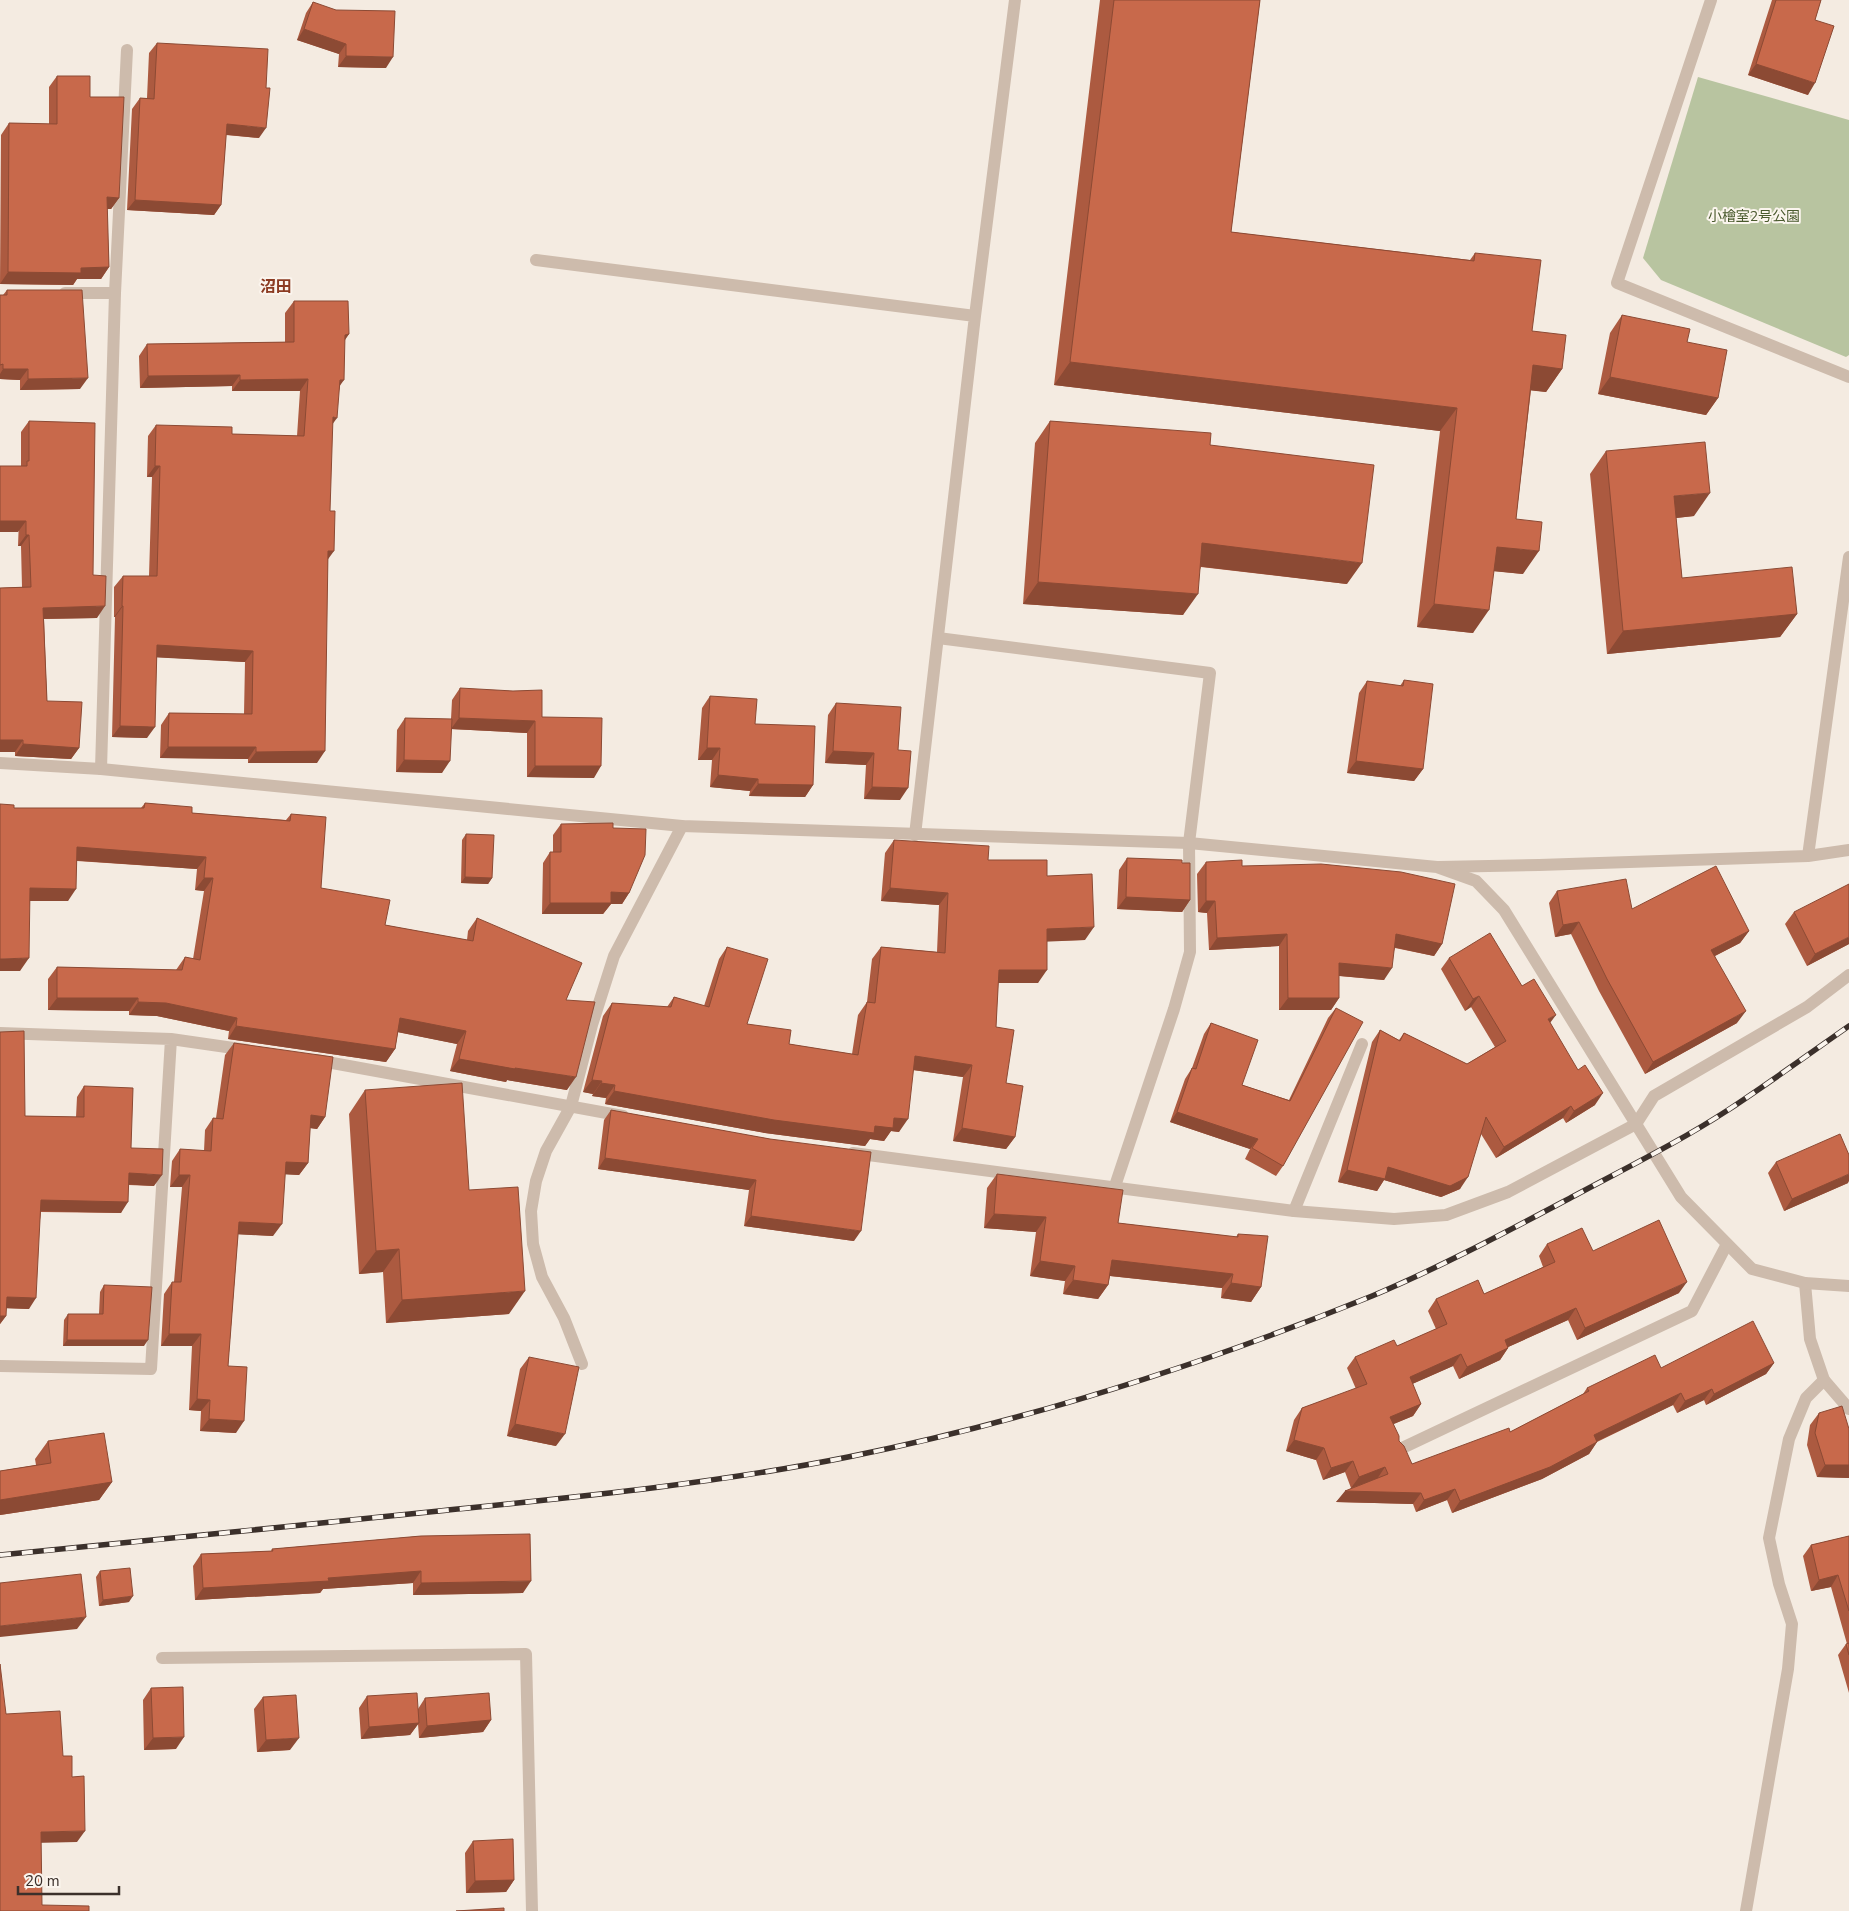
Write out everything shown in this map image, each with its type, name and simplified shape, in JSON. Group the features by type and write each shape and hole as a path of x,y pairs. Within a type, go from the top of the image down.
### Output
{"street":[{"path":"915,835 975,316 1014,0"},
{"path":"1711,0 1617,283 1849,377"},
{"path":"101,769 115,293 127,50"},
{"path":"536,260 975,316"},
{"path":"48,292 115,293"},
{"path":"1808,856 1849,558"},
{"path":"938,638 1210,673 1189,843 1190,952 1174,1010 1115,1186"},
{"path":"0,763 101,769 682,826 1189,843 1437,867 1808,856 1849,850"},
{"path":"582,1364 564,1318 542,1277 533,1244 531,1211 536,1181 546,1151 570,1106 592,1025 614,956 682,826"},
{"path":"1437,867 1476,880 1504,910 1682,1197 1727,1244 1752,1269 1805,1283 1849,1286"},
{"path":"843,1152 1115,1186 1294,1211 1394,1219 1446,1215 1508,1192 1636,1124 1654,1096 1807,1007 1849,975"},
{"path":"0,1033 171,1039 264,1052"},
{"path":"0,1366 151,1369 171,1039"},
{"path":"1294,1211 1362,1044"},
{"path":"301,1057 638,1118"},
{"path":"1398,1450 1692,1311 1727,1244"},
{"path":"1805,1283 1810,1339 1824,1380 1849,1409"},
{"path":"1746,1911 1788,1669 1792,1624 1779,1584 1769,1538 1789,1439 1806,1398 1824,1380"},
{"path":"162,1658 526,1654 532,1911"}],"green space":[{"name":"小檜室2号公園","path":"1698,77 1849,120 1849,355 1846,357 1661,280 1643,258"}],"building":[{"path":"1114,0 1260,0 1231,232 1474,261 1475,253 1541,260 1532,331 1566,335 1562,369 1533,365 1516,519 1542,522 1539,551 1497,547 1489,610 1434,604 1457,408 1070,362"},
{"path":"1776,0 1821,0 1815,20 1834,26 1815,83 1756,64"},
{"path":"313,2 336,10 395,11 393,57 346,56 346,44 304,29"},
{"path":"157,43 268,49 266,88 270,88 266,128 227,124 221,205 135,200 140,98 154,99"},
{"path":"57,76 90,76 90,97 124,97 119,198 107,197 109,267 81,268 81,273 8,272 9,123 57,124"},
{"path":"7,290 82,290 88,378 28,379 28,369 3,369 3,364 0,365 0,295 7,295"},
{"path":"294,301 348,301 349,334 345,335 344,380 340,380 337,418 333,417 330,511 335,511 334,551 328,551 325,751 256,752 256,747 168,747 169,713 252,714 253,651 157,645 155,727 120,726 123,576 157,576 160,466 155,466 156,425 232,427 232,434 304,436 308,379 240,380 240,375 148,376 147,344 294,342"},
{"path":"1622,315 1690,329 1687,342 1727,350 1718,398 1610,377"},
{"path":"29,421 95,423 93,575 106,576 105,606 43,608 47,701 82,702 79,748 23,744 23,740 0,740 0,588 31,587 29,535 26,535 26,521 0,521 0,466 27,466 27,461 29,461"},
{"path":"1050,421 1211,433 1210,445 1374,465 1362,563 1202,543 1198,594 1038,582"},
{"path":"1705,442 1710,493 1674,496 1682,578 1792,567 1797,614 1623,631 1606,451"},
{"path":"1404,680 1433,684 1423,769 1356,761 1367,681 1403,686"},
{"path":"460,688 513,691 542,690 542,717 602,718 601,766 535,766 535,721 459,718"},
{"path":"710,696 757,699 755,724 815,726 813,785 758,784 758,779 718,775 720,748 707,748"},
{"path":"836,703 901,707 898,750 911,751 908,788 872,787 874,753 833,751"},
{"path":"405,718 452,719 450,761 404,760"},
{"path":"145,803 192,807 192,813 290,821 291,814 326,817 321,888 390,900 385,925 473,941 477,918 582,963 566,1000 595,1002 576,1077 459,1059 466,1031 400,1018 395,1049 236,1026 237,1018 166,1003 138,1002 138,998 57,998 57,967 182,970 185,957 200,960 213,878 204,878 206,857 77,847 76,889 30,888 29,958 0,959 0,804 14,805 14,808 144,808"},
{"path":"613,823 613,828 646,829 645,855 629,893 611,892 611,903 550,903 550,852 561,852 561,824"},
{"path":"466,834 494,835 492,878 465,877"},
{"path":"894,840 989,846 988,860 1047,860 1047,876 1092,874 1094,927 1047,929 1047,970 999,970 996,1027 1014,1030 1006,1083 1023,1086 1015,1137 962,1128 972,1065 915,1056 908,1119 894,1118 893,1128 875,1126 874,1133 774,1120 614,1091 615,1085 592,1080 612,1003 671,1007 674,997 709,1007 727,947 768,959 747,1024 791,1030 789,1044 858,1055 867,1002 875,1003 881,947 945,953 948,893 890,888"},
{"path":"1127,858 1182,860 1182,863 1190,863 1190,900 1126,897"},
{"path":"1242,860 1242,866 1321,864 1401,872 1455,884 1442,944 1396,934 1392,968 1339,963 1339,998 1288,998 1287,934 1217,938 1215,901 1206,901 1206,862"},
{"path":"1716,866 1749,931 1711,950 1746,1011 1653,1062 1607,979 1579,922 1563,925 1557,891 1626,879 1632,909"},
{"path":"1849,884 1849,937 1815,954 1794,912"},
{"path":"1490,933 1522,986 1534,979 1556,1015 1548,1019 1578,1070 1585,1065 1603,1093 1574,1111 1571,1106 1504,1147 1486,1117 1468,1177 1450,1186 1388,1167 1385,1179 1347,1170 1380,1030 1400,1041 1404,1033 1467,1064 1506,1041 1479,996 1473,999 1449,958"},
{"path":"1336,1008 1363,1022 1283,1166 1252,1148 1258,1139 1177,1112 1192,1068 1196,1069 1211,1023 1258,1040 1242,1085 1290,1101"},
{"path":"24,1031 25,1116 84,1117 84,1086 133,1088 131,1148 163,1149 162,1175 129,1173 128,1202 41,1200 36,1298 7,1297 6,1316 0,1316 0,1032"},
{"path":"234,1043 333,1057 325,1117 311,1115 308,1163 286,1162 282,1224 239,1222 228,1366 247,1367 244,1421 209,1419 210,1400 197,1399 201,1334 169,1334 172,1282 181,1282 190,1175 179,1175 180,1149 211,1151 213,1118 223,1119"},
{"path":"462,1083 469,1190 518,1187 525,1291 402,1300 399,1249 376,1251 365,1090"},
{"path":"611,1110 770,1139 871,1152 861,1231 751,1216 756,1180 605,1158"},
{"path":"1840,1134 1849,1155 1849,1174 1792,1199 1776,1162"},
{"path":"997,1174 1123,1190 1118,1223 1238,1237 1238,1234 1268,1236 1261,1287 1231,1283 1233,1274 1112,1260 1108,1285 1073,1280 1075,1266 1040,1261 1046,1217 994,1214"},
{"path":"1659,1220 1687,1282 1585,1328 1576,1308 1505,1340 1508,1348 1467,1367 1461,1354 1410,1377 1421,1404 1390,1417 1399,1436 1399,1441 1404,1446 1412,1464 1509,1428 1510,1432 1589,1391 1587,1388 1655,1355 1661,1368 1753,1321 1774,1363 1714,1394 1712,1389 1685,1401 1681,1393 1594,1435 1597,1442 1550,1467 1460,1501 1455,1489 1424,1500 1421,1493 1345,1491 1388,1474 1385,1467 1359,1477 1353,1461 1331,1468 1324,1448 1294,1440 1302,1408 1367,1384 1355,1357 1394,1340 1397,1346 1447,1324 1436,1299 1478,1280 1484,1294 1555,1262 1547,1244 1582,1228 1593,1251"},
{"path":"104,1285 152,1287 148,1340 67,1340 68,1314 103,1314"},
{"path":"529,1357 579,1367 565,1434 515,1424"},
{"path":"1842,1406 1849,1429 1849,1465 1825,1465 1815,1433 1819,1413"},
{"path":"104,1433 112,1482 0,1500 0,1471 51,1463 48,1441"},
{"path":"530,1534 531,1581 421,1583 421,1571 328,1578 329,1581 203,1588 201,1554 273,1551 272,1549 421,1536"},
{"path":"1849,1536 1849,1611 1838,1575 1819,1580 1811,1545"},
{"path":"130,1568 133,1596 103,1600 100,1571"},
{"path":"81,1574 86,1617 0,1626 0,1583"},
{"path":"1849,1643 1849,1655 1846,1644"},
{"path":"0,1664 6,1714 60,1711 63,1756 72,1756 72,1777 84,1776 85,1831 41,1832 42,1905 89,1906 89,1911 0,1911"},
{"path":"183,1687 184,1737 153,1738 151,1688"},
{"path":"417,1693 419,1723 369,1727 367,1696"},
{"path":"489,1693 491,1720 427,1726 425,1698"},
{"path":"296,1695 299,1738 266,1740 263,1697"},
{"path":"513,1839 514,1880 475,1881 473,1841"},
{"path":"504,1908 504,1911 456,1911"}],"railway":[{"path":"0,1555 542,1500 746,1475 915,1443 1048,1408 1179,1368 1244,1345 1372,1296 1423,1273 1524,1222 1691,1133 1743,1100 1849,1026"}],"district":[{"name":"沼田","path":"276,286"}]}
